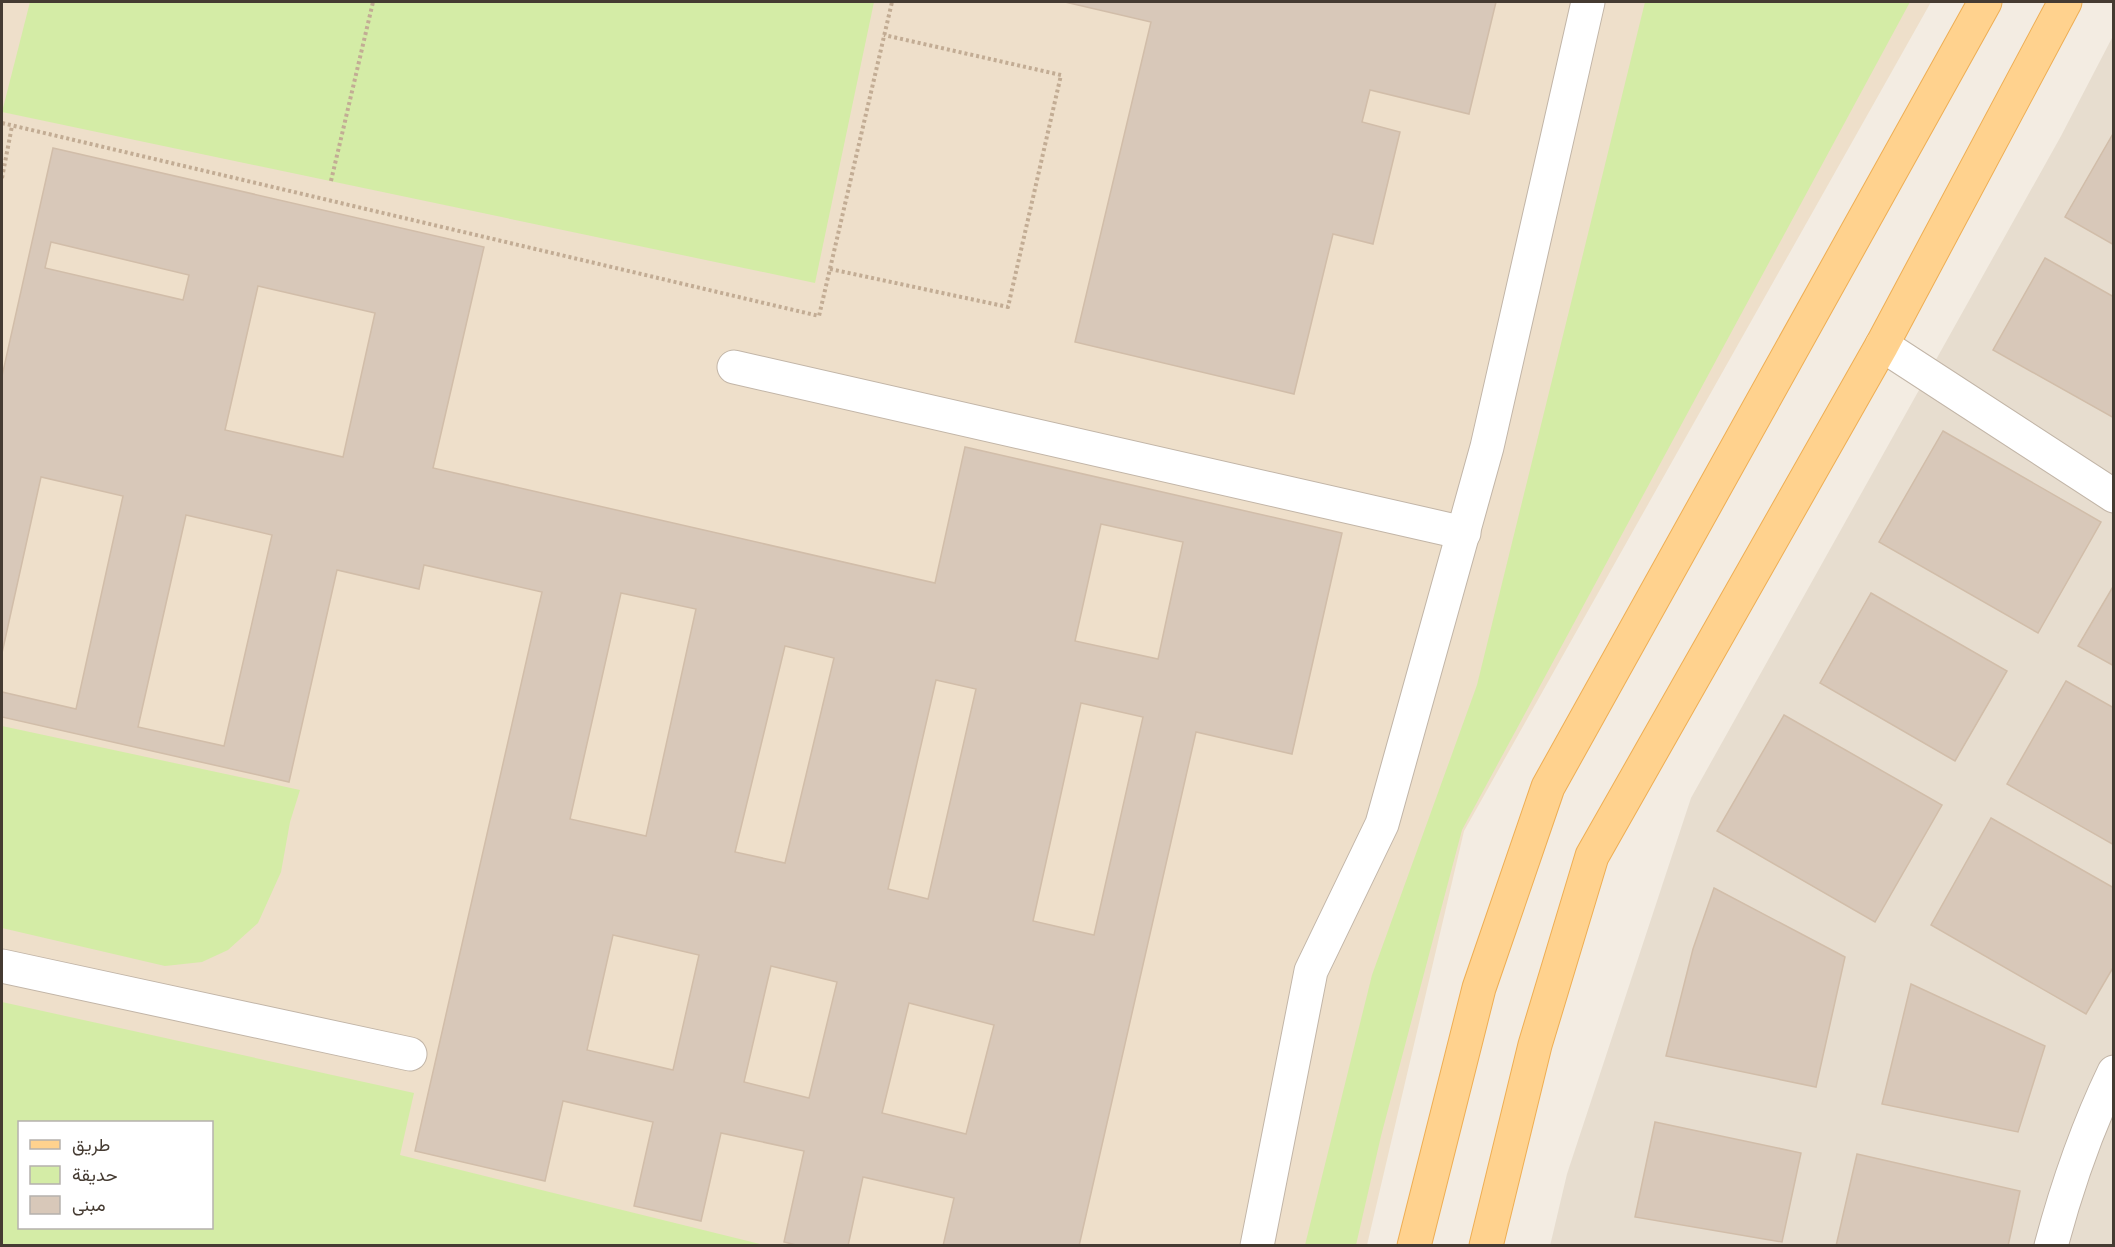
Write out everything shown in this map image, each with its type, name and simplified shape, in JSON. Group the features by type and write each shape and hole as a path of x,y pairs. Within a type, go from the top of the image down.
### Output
{"main road":[{"path":"1414,1245 1479,988 1548,787 1985,2"},
{"path":"1486,1245 1535,1045 1592,856 1882,345 2065,2"}],"street":[{"path":"1257,1245 1311,971 1382,824 1487,447 1588,2"},
{"path":"1882,345 2114,496"},
{"path":"734,367 1464,533"},
{"path":"2,966 410,1053"},
{"path":"2051,1245 2065,1193 2098,1105 2114,1072"}],"path":[{"path":"331,181 373,2"},
{"path":"2,123 819,316 892,2"},
{"path":"830,269 1008,307 1011,296 1061,75 884,34"},
{"path":"2,178 12,126"}],"shaded area":[{"path":"2,2 1931,2 1464,831 1367,1245 2,1246"},
{"path":"2113,36 2113,1245 1550,1246 1567,1174 1691,798 2061,136"}],"green space":[{"path":"30,2 874,2 815,283 2,112"},
{"path":"1645,2 1910,2 1462,830 1381,1136 1356,1245 1305,1245 1372,975 1477,685"},
{"path":"2,726 300,790 290,822 281,872 258,923 228,950 202,962 165,966 2,928"},
{"path":"2,1002 414,1093 400,1155 764,1245 2,1245"}],"building":[{"path":"1065,2 1496,2 1469,114 1370,90 1362,122 1400,132 1373,244 1333,234 1294,394 1075,342 1151,22"},
{"path":"2114,132 2114,245 2065,217"},
{"path":"53,148 484,247 433,468 935,583 965,447 1342,533 1292,754 1196,732 1079,1246 943,1246 954,1198 863,1177 848,1246 800,1246 784,1242 804,1151 721,1133 701,1221 634,1206 653,1122 563,1101 545,1181 415,1151 542,592 424,565 419,589 337,570 289,782 2,717 2,692 76,709 123,496 41,477 2,653 2,376","holes":["51,242 189,275 183,300 45,268","258,286 375,313 343,457 225,430","186,515 272,535 224,746 138,727","1101,524 1183,542 1158,659 1075,641","621,593 696,609 646,836 570,819","785,646 834,658 785,863 735,852","936,680 976,689 928,899 888,889","1081,703 1143,717 1094,935 1033,921","613,935 699,955 673,1070 587,1050","771,966 837,982 809,1098 744,1082","909,1003 994,1025 966,1134 882,1113"]},
{"path":"2045,258 2114,297 2114,418 1993,350"},
{"path":"1943,431 2101,522 2038,633 1879,542"},
{"path":"2114,585 2114,666 2078,646"},
{"path":"1871,593 2007,671 1955,761 1820,683"},
{"path":"2066,681 2114,708 2114,845 2007,784"},
{"path":"1784,715 1942,805 1875,922 1717,831"},
{"path":"1991,818 2114,888 2114,966 2086,1014 1931,925"},
{"path":"1714,888 1845,957 1816,1087 1666,1056 1693,949"},
{"path":"1911,984 2045,1046 2018,1132 1882,1104"},
{"path":"1655,1122 1801,1153 1782,1242 1635,1217"},
{"path":"1857,1154 2020,1191 2008,1246 1836,1246"}]}
